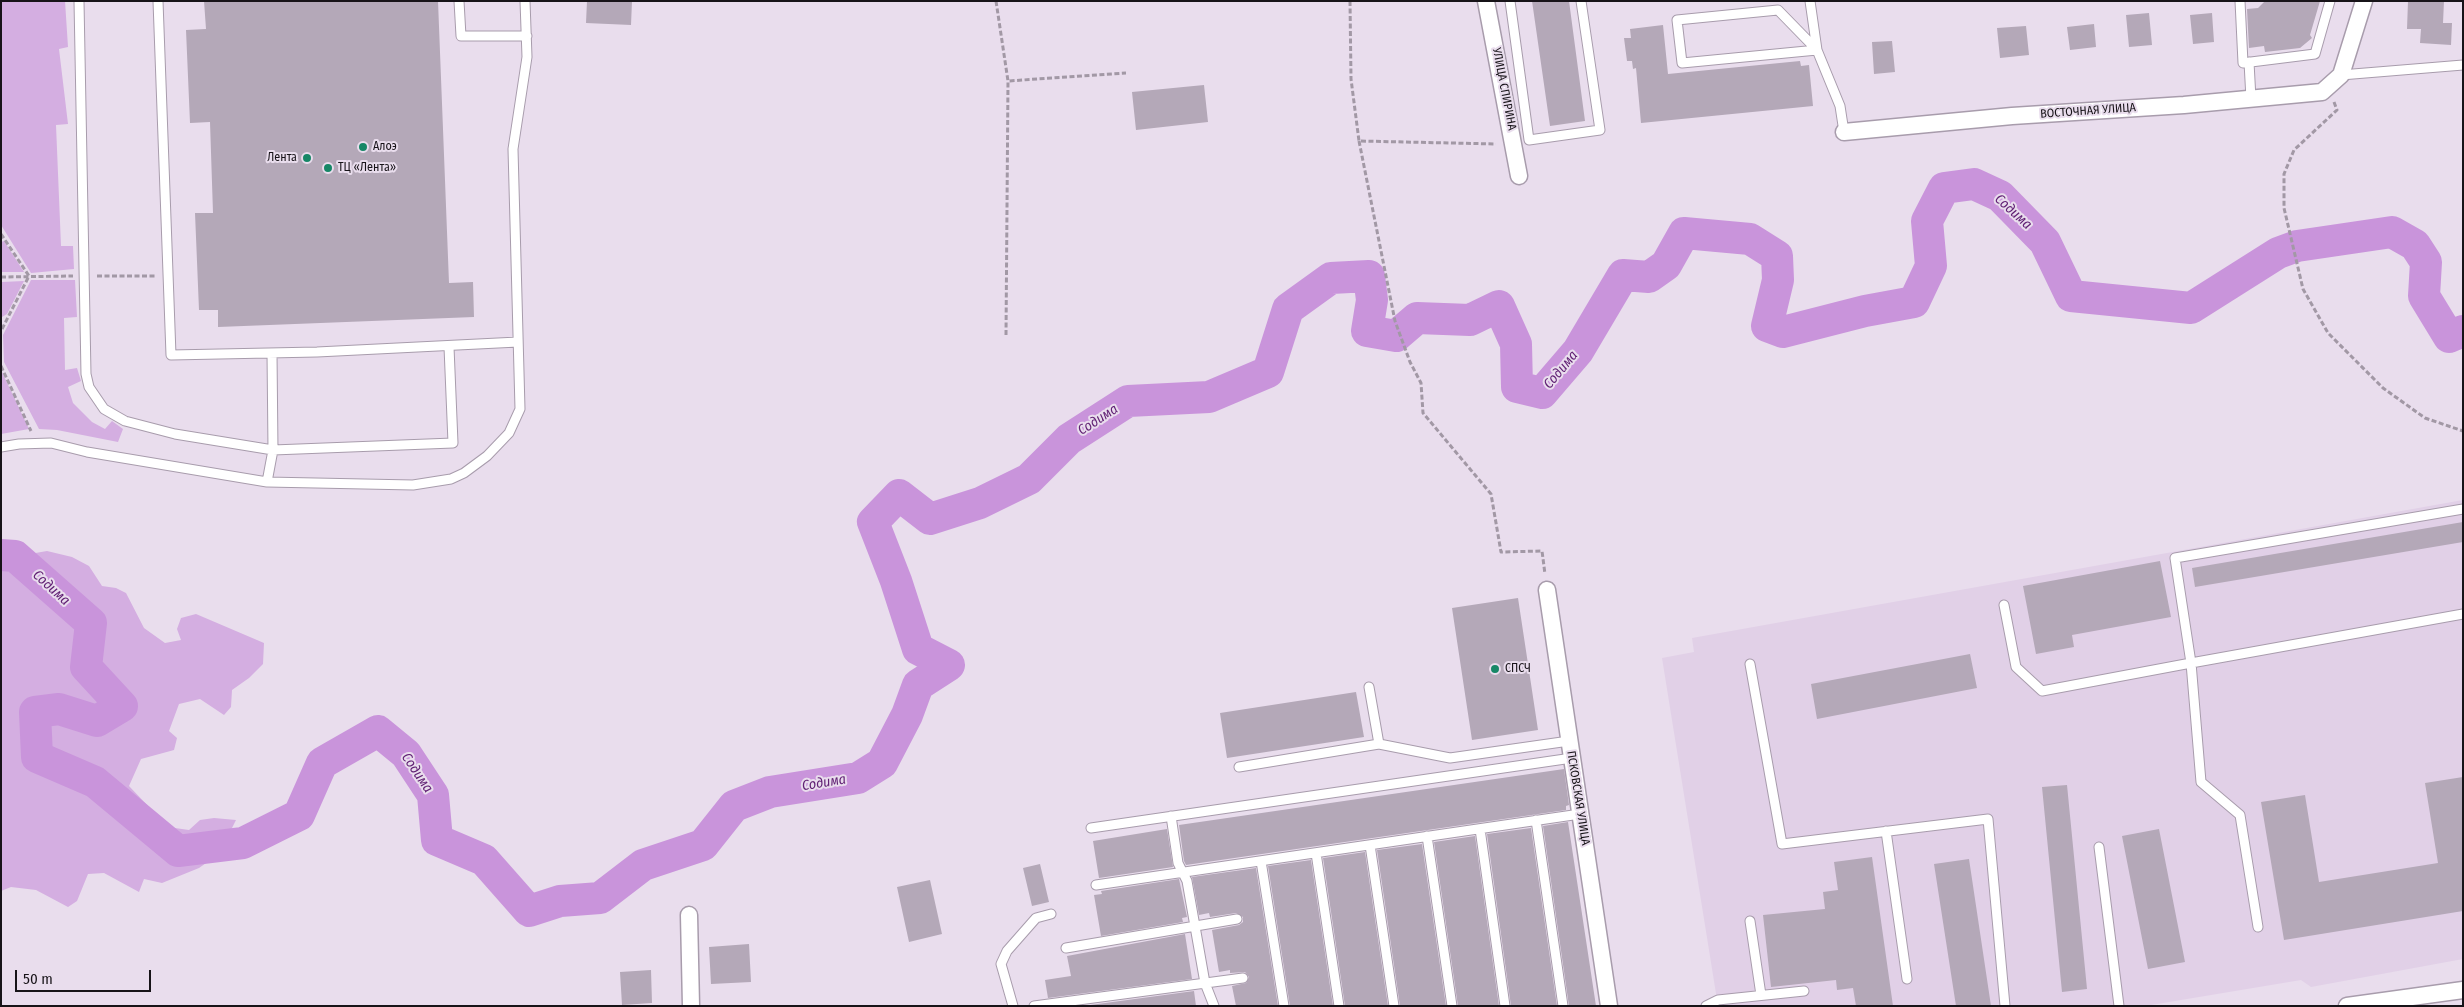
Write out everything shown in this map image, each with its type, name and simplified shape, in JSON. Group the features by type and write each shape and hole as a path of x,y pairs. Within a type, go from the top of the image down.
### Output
{"street":[{"name":"УЛИЦА СПИРИНА","path":"1486,1 1522,142 1519,176"},
{"path":"2335,81 2364,1"},
{"name":"ВОСТОЧНАЯ УЛИЦА","path":"1844,132 2012,116 2322,92 2335,81"},
{"name":"ПСКОВСКАЯ УЛИЦА","path":"1547,590 1609,1006"},
{"path":"689,915 691,1006"},
{"path":"2347,1006 2463,990"}],"lane":[{"path":"79,1 86,374 89,387 104,410 125,421 175,434 273,450 453,443 449,347"},
{"path":"158,1 171,355 449,347 518,342"},
{"path":"460,1 461,36 527,36"},
{"path":"1,447 51,443 87,452 266,482 413,485 438,482 464,473 487,456 517,421 520,409 513,149 527,57 525,1"},
{"path":"1510,1 1522,142 1600,130 1581,1"},
{"path":"1810,1 1817,50 1840,106 1844,132"},
{"path":"2240,1 2243,63 2315,54 2330,1"},
{"path":"1778,10 1817,50 1682,63 1677,20 1778,10"},
{"path":"2249,62 2250,99"},
{"path":"2335,81 2463,65"},
{"path":"266,482 273,450 272,353"},
{"path":"2258,927 2240,815 2201,782 2191,663 2175,558 2463,509"},
{"path":"2004,605 2016,667 2042,691 2463,614"},
{"path":"1750,664 1782,844 1988,819 2005,1006"},
{"path":"1369,687 1379,744"},
{"path":"1239,767 1379,744 1450,758 1569,741"},
{"path":"1091,828 1572,758"},
{"path":"1096,884 1580,814"},
{"path":"1171,816 1178,863 1187,881 1205,983 1214,1006"},
{"path":"1536,820 1563,1006"},
{"path":"1480,829 1505,1006"},
{"path":"1886,831 1907,979"},
{"path":"1427,836 1452,1006"},
{"path":"1370,845 1394,1006"},
{"path":"2099,847 2119,1006"},
{"path":"1316,852 1339,1006"},
{"path":"1261,861 1284,1006"},
{"path":"1013,1006 1001,964 1007,951 1036,918 1051,914"},
{"path":"1066,948 1237,919"},
{"path":"1750,920 1760,995"},
{"path":"1034,1006 1243,978"},
{"path":"1706,1006 1718,1000 1804,991"}],"path":[{"path":"996,1 1008,81 1006,335"},
{"path":"1350,1 1351,79 1359,141 1395,321 1410,362 1421,383 1423,413 1491,494 1501,552 1542,552 1547,590"},
{"path":"1008,81 1126,72"},
{"path":"2335,81 2337,110 2294,150 2284,174 2284,208 2302,289 2328,333 2383,388 2425,418 2463,430"},
{"path":"1359,141 1522,142"},
{"path":"1,234 29,276 1,331"},
{"path":"1,366 37,443"}],"shaded area":[{"path":"1,1 65,1 68,47 59,49 68,124 56,125 61,246 73,246 74,269 31,273 1,225"},
{"path":"4,241 24,272 1,272 1,242"},
{"path":"31,280 75,280 77,317 64,318 65,370 77,368 81,381 68,387 73,403 92,422 105,429 112,421 123,429 118,442 57,430 39,429 4,362 3,335"},
{"path":"24,281 7,314 2,317 2,282"},
{"path":"1,370 29,429 1,434"},
{"path":"2463,500 2463,959 2311,987 2301,980 2145,1006 1718,1006 1662,658 1694,652 1692,638"},
{"path":"47,551 72,557 89,566 102,586 116,588 126,593 144,628 165,643 181,640 177,629 181,618 196,614 264,643 263,664 249,678 232,690 231,707 224,715 200,699 179,704 169,731 177,738 174,750 141,759 129,786 168,827 189,830 200,820 214,818 236,820 219,854 199,868 162,883 144,879 139,892 104,873 88,874 77,901 68,907 36,890 11,887 1,891 1,559"}],"building":[{"name":"ТЦ «Лента»","path":"204,1 438,1 449,283 473,282 474,317 218,327 218,310 199,310 195,213 213,213 210,122 190,123 186,30 206,29"},
{"path":"587,1 632,1 631,25 586,23"},
{"path":"1532,1 1569,1 1585,121 1550,126"},
{"path":"2265,1 2320,1 2310,35 2312,38 2300,48 2265,52 2264,46 2249,48 2247,9 2258,8"},
{"path":"2408,1 2444,1 2443,23 2452,23 2451,45 2420,43 2421,29 2407,29"},
{"path":"2149,13 2152,45 2129,47 2126,15"},
{"path":"2212,13 2214,42 2193,44 2190,15"},
{"path":"2094,24 2096,47 2070,50 2067,27"},
{"path":"1663,25 1668,74 1800,61 1801,66 1809,65 1813,106 1641,123 1636,68 1633,69 1632,61 1627,61 1624,38 1631,38 1630,29"},
{"path":"2026,26 2029,55 2000,58 1997,28"},
{"path":"1892,41 1895,72 1874,74 1872,42"},
{"path":"1204,85 1208,122 1136,130 1132,92"},
{"path":"2463,522 2463,542 2195,587 2192,568"},
{"path":"2160,561 2171,617 2072,635 2074,647 2036,654 2023,586"},
{"name":"СПСЧ","path":"1518,598 1538,730 1472,740 1452,608"},
{"path":"1970,654 1977,688 1817,719 1811,684"},
{"path":"1356,692 1364,737 1227,758 1220,713"},
{"path":"1564,769 1569,805 1566,806 1566,810 1186,865 1184,861 1179,825"},
{"path":"2463,777 2463,911 2284,940 2261,802 2305,795 2319,882 2438,863 2425,783"},
{"path":"2067,785 2087,989 2062,992 2042,787"},
{"path":"1568,822 1596,1006 1569,1006 1543,826"},
{"path":"1531,828 1557,1006 1511,1006 1487,834"},
{"path":"1167,829 1173,867 1099,878 1093,841"},
{"path":"2159,829 2185,962 2148,969 2122,836"},
{"path":"1475,836 1499,1006 1458,1006 1434,842"},
{"path":"1422,844 1446,1006 1400,1006 1377,850"},
{"path":"1365,852 1388,1006 1345,1006 1323,858"},
{"path":"1872,857 1893,1006 1856,1006 1853,988 1837,990 1836,980 1771,987 1763,915 1825,909 1823,892 1838,890 1834,862"},
{"path":"1969,859 1991,1006 1956,1006 1934,864"},
{"path":"1311,860 1333,1006 1290,1006 1268,866"},
{"path":"1040,864 1049,902 1032,906 1023,868"},
{"path":"1256,868 1278,1006 1236,1006 1232,986 1246,983 1249,977 1245,972 1230,973 1230,970 1219,972 1212,930 1239,925 1243,922 1243,917 1236,913 1210,917 1209,913 1199,915 1192,877"},
{"path":"1179,879 1187,917 1182,918 1183,922 1101,936 1094,895 1102,894 1101,891"},
{"path":"930,880 942,934 909,942 897,887"},
{"path":"1185,934 1192,979 1048,998 1045,980 1071,976 1067,956"},
{"path":"749,944 751,982 711,984 709,947"},
{"path":"651,970 652,1003 622,1005 620,972"},
{"path":"1194,991 1196,1006 1083,1006"}],"waterway":[{"name":"Содима","path":"1,555 15,556 91,623 86,667 122,706 97,721 59,709 35,712 37,757 95,782 178,851 243,843 299,815 322,763 378,731 406,754 433,795 437,840 484,860 529,911 560,901 600,898 643,865 703,845 734,806 770,792 858,778 882,763 907,715 918,685 949,665 918,649 896,581 873,522 899,495 930,519 980,503 1029,479 1069,439 1128,401 1209,397 1268,372 1288,309 1331,278 1369,276 1372,300 1367,331 1396,336 1417,318 1470,320 1499,306 1516,344 1517,387 1542,393 1578,351 1623,275 1649,277 1666,265 1684,233 1750,239 1777,256 1778,280 1767,326 1783,332 1865,311 1914,302 1931,266 1927,221 1944,188 1974,184 2000,196 2045,242 2071,296 2191,308 2278,253 2297,246 2392,232 2415,245 2426,262 2424,296 2449,337 2463,331"}],"place":[{"name":"Алоэ","path":"363,147"},
{"name":"Лента","path":"307,158"},
{"name":"ТЦ «Лента»","path":"328,168"},
{"name":"СПСЧ","path":"1495,669"}]}
